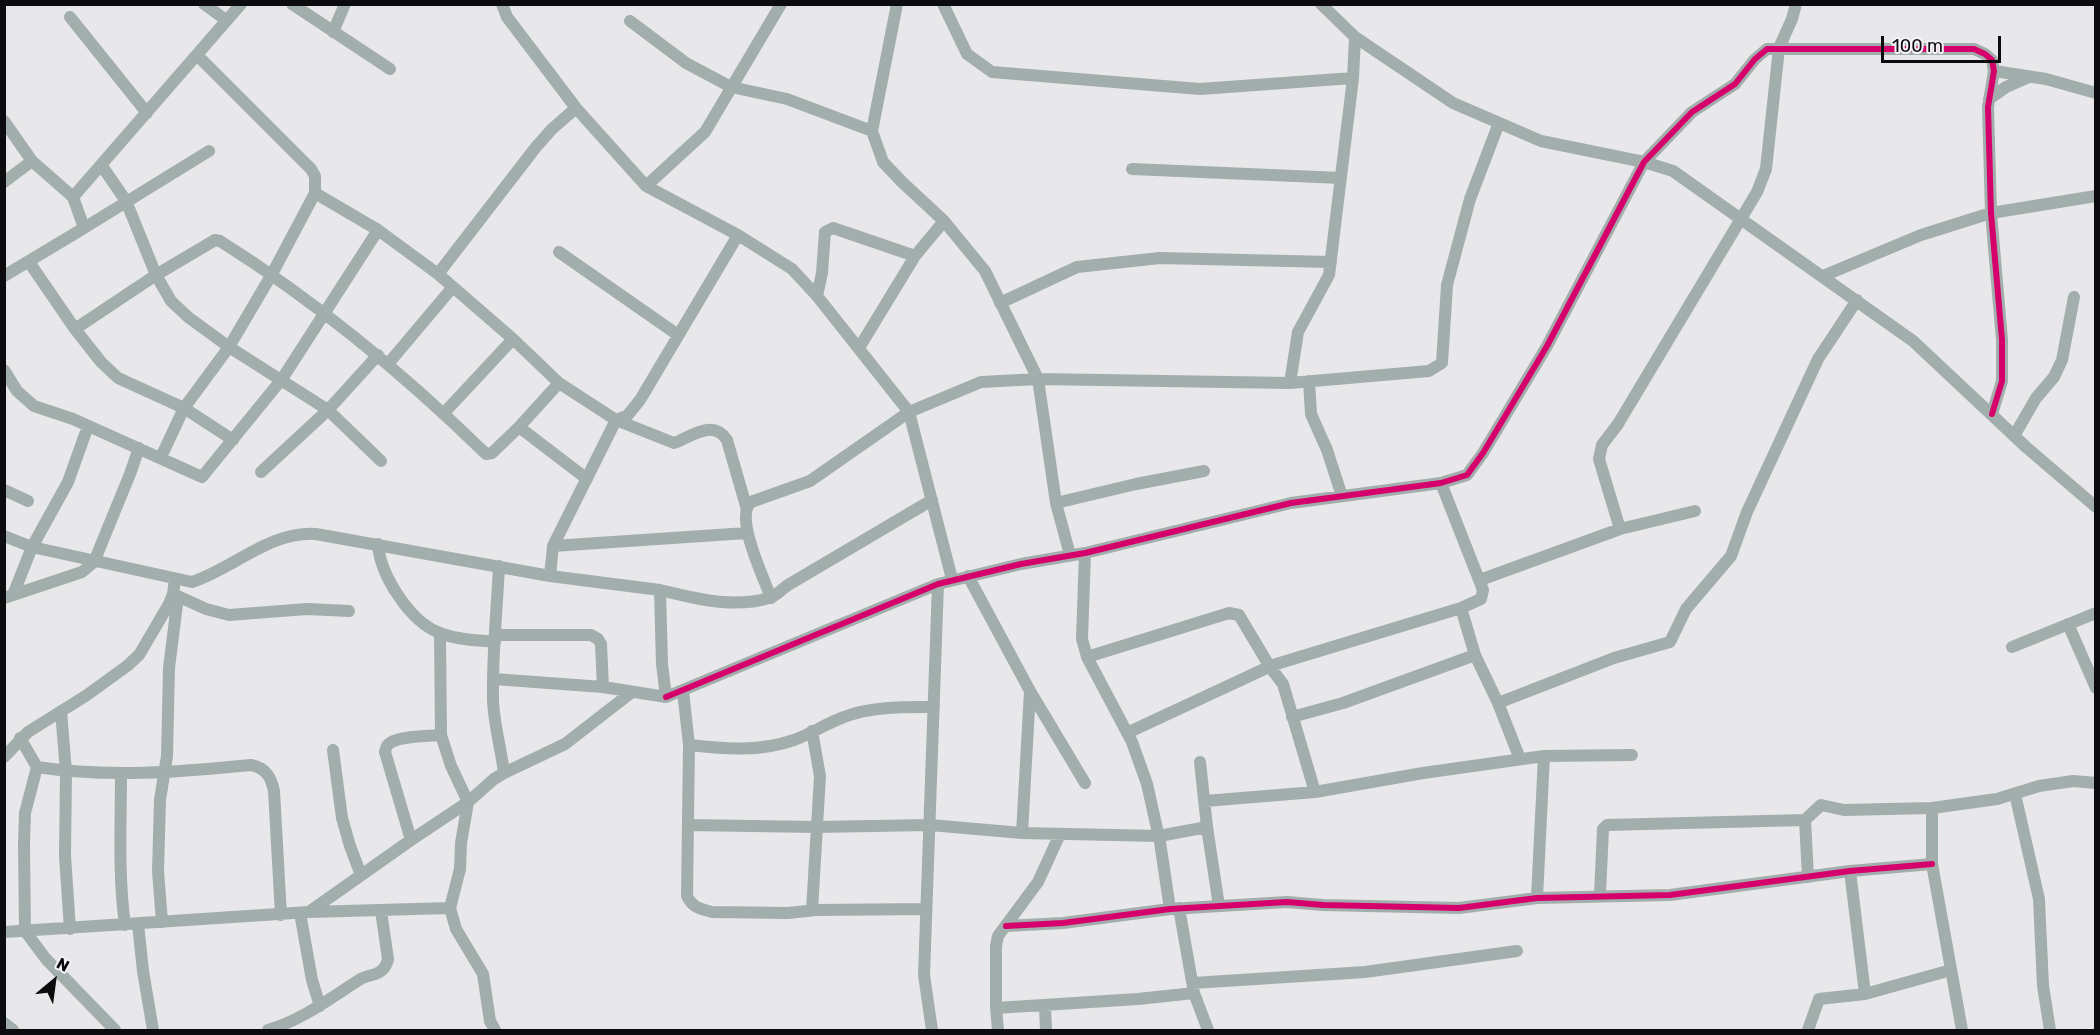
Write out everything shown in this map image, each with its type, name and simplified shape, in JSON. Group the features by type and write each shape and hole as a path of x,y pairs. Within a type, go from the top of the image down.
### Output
{"street":[{"path":"204,4 226,20"},
{"path":"73,197 241,4"},
{"path":"292,4 390,69"},
{"path":"333,32 345,4"},
{"path":"502,4 507,17 576,108 646,186 738,235 792,269 859,348 909,412 952,579"},
{"path":"646,186 705,132 782,4"},
{"path":"897,4 872,131 883,162 944,221 985,272 1038,379 1056,503 1070,555"},
{"path":"943,4 967,54 992,72 1200,89 1353,78"},
{"path":"1321,4 1354,37 1454,103 1541,141 1644,162 1673,171 1913,341 2014,436 2096,507"},
{"path":"1620,529 1599,459 1602,445 1618,424 1743,219 1757,192 1766,169 1779,48 1796,4"},
{"path":"70,17 147,113"},
{"path":"630,21 686,63 731,87 787,99 872,131"},
{"path":"1290,383 1298,332 1329,275 1353,78 1354,37"},
{"path":"494,679 603,687 666,697 952,579 1085,553 1291,503 1441,483 1467,475 1483,453 1547,346 1644,162 1692,112 1735,84 1764,50 1779,48 1974,48 1992,60 1994,71 1989,99 1991,213 2002,340 2002,381 1992,414"},
{"path":"161,457 184,408 229,347 272,274 315,193 315,176 311,169 197,55"},
{"path":"1994,71 2046,79 2096,93"},
{"path":"1989,99 2006,87 2029,77"},
{"path":"438,274 536,147 576,108"},
{"path":"4,121 32,161 73,197 84,228"},
{"path":"746,506 751,502 810,481 909,412 981,382 1038,379 1290,383 1429,371 1442,363 1447,285 1470,199 1499,123"},
{"path":"4,276 209,151"},
{"path":"4,182 32,161"},
{"path":"102,166 126,201 156,275 171,301 188,317 229,347 328,410 381,461"},
{"path":"1132,169 1341,178"},
{"path":"315,193 378,230 438,274 513,339 558,383 616,420 674,443 701,430 715,429 723,435 727,440 746,506 747,533 771,598"},
{"path":"1823,276 1921,235 1991,213 2096,196"},
{"path":"859,348 915,256 944,221"},
{"path":"817,296 822,273 825,232 828,229 833,228 915,256"},
{"path":"4,370 17,391 34,406 74,419 202,477 282,379 378,230"},
{"path":"550,576 554,546 616,420 627,416 640,400 738,235"},
{"path":"75,329 156,275 215,240 272,274 324,312 378,355 489,455 519,427 558,383"},
{"path":"560,252 678,335"},
{"path":"1000,303 1077,267 1160,258 1331,262"},
{"path":"29,261 75,329 101,362 118,378 184,408 233,440"},
{"path":"388,364 452,288"},
{"path":"2014,436 2036,398 2054,377 2062,360 2074,297"},
{"path":"1498,703 1614,658 1670,642 1686,609 1731,556 1747,512 1813,369 1857,300"},
{"path":"444,413 513,339"},
{"path":"261,472 328,410 378,355"},
{"path":"1309,381 1311,414 1327,450 1342,496"},
{"path":"9,596 32,547 68,482 88,426"},
{"path":"519,427 586,479"},
{"path":"9,596 82,572 94,562 139,448"},
{"path":"1056,503 1204,471"},
{"path":"1127,733 1270,667 1461,608 1481,599 1483,590 1480,580 1441,483"},
{"path":"4,490 28,501"},
{"path":"4,536 32,547 192,582 280,538 300,533 316,534 550,576 660,590 703,600 736,603 771,598 788,585 932,500"},
{"path":"1480,580 1620,529 1695,511"},
{"path":"554,546 747,533"},
{"path":"378,544 384,572 403,603 428,627 441,634 495,638 591,635 601,644 603,687"},
{"path":"1085,553 1082,639 1087,657 1127,733 1147,784 1174,909 1194,988 1208,1030"},
{"path":"499,566 494,679 496,733 503,758 504,773"},
{"path":"968,576 1030,692 1085,783"},
{"path":"162,922 158,871 160,800 165,774 175,579"},
{"path":"932,1030 924,975 938,584"},
{"path":"660,590 662,664 666,697"},
{"path":"175,595 206,609 229,615 306,609 349,611"},
{"path":"4,757 20,738 119,672 140,655 175,595"},
{"path":"1461,608 1475,655 1498,703 1520,759"},
{"path":"1087,657 1229,613 1239,615 1270,667 1283,684 1316,792"},
{"path":"2012,647 2096,613"},
{"path":"2068,624 2096,688"},
{"path":"441,634 441,735 451,766 468,802 461,843 460,869 450,908 456,929 483,974 490,1021 495,1030"},
{"path":"1292,717 1343,702 1475,655"},
{"path":"683,691 689,745 687,896 690,903 699,909 712,912 788,913 812,910 926,909"},
{"path":"305,913 468,802 494,779 565,744 632,692"},
{"path":"1022,833 1030,692"},
{"path":"689,745 723,749 754,748 793,740 845,716 903,706 934,707"},
{"path":"61,711 66,772 65,856 70,929"},
{"path":"812,731 820,776 812,910"},
{"path":"411,840 385,752 387,746 399,740 441,735"},
{"path":"20,738 37,767 26,813 25,931 46,959 115,1030"},
{"path":"333,750 342,818 361,875"},
{"path":"1205,801 1316,792 1423,773 1544,756 1632,755"},
{"path":"1537,898 1544,756"},
{"path":"1200,762 1219,906"},
{"path":"37,767 66,772 165,774 259,766 266,771 272,781 274,791 281,915"},
{"path":"121,774 122,902 132,924 156,1030"},
{"path":"1600,895 1603,829 1607,825 1805,820 1821,805 1844,810 1932,808 1997,799 2039,786 2073,781 2096,783"},
{"path":"2015,794 2039,899 2043,986 2050,1030"},
{"path":"1932,808 1932,864 1962,1030"},
{"path":"1805,820 1808,877"},
{"path":"688,825 816,827 930,825 1022,833 1159,836 1207,827"},
{"path":"998,1030 996,945 998,936 1038,882 1060,834"},
{"path":"1006,926 1063,923 1174,909 1287,902 1459,908 1537,898 1670,895 1850,871 1932,864"},
{"path":"1850,871 1865,994"},
{"path":"4,932 305,913 450,908"},
{"path":"268,1030 286,1025 362,978 380,973 388,959 381,911"},
{"path":"305,913 312,980 320,1006"},
{"path":"996,1008 1138,999 1194,988 1314,974 1365,972 1517,951"},
{"path":"1809,1030 1819,999 1865,994 1951,970"},
{"path":"1045,1005 1046,1030"},
{"path":"4,1023 13,1030"}],"cycle path":[{"path":"666,697 938,584 1021,564 1085,553 1291,503 1441,483 1467,475 1483,453 1547,346 1644,162 1692,112 1735,84 1755,59 1767,49 1974,49 1992,60 1994,71 1988,107 1991,213 2002,340 2002,381 1992,414"},
{"path":"1006,926 1063,923 1170,909 1287,902 1459,908 1537,898 1670,895 1850,871 1932,864"}]}
